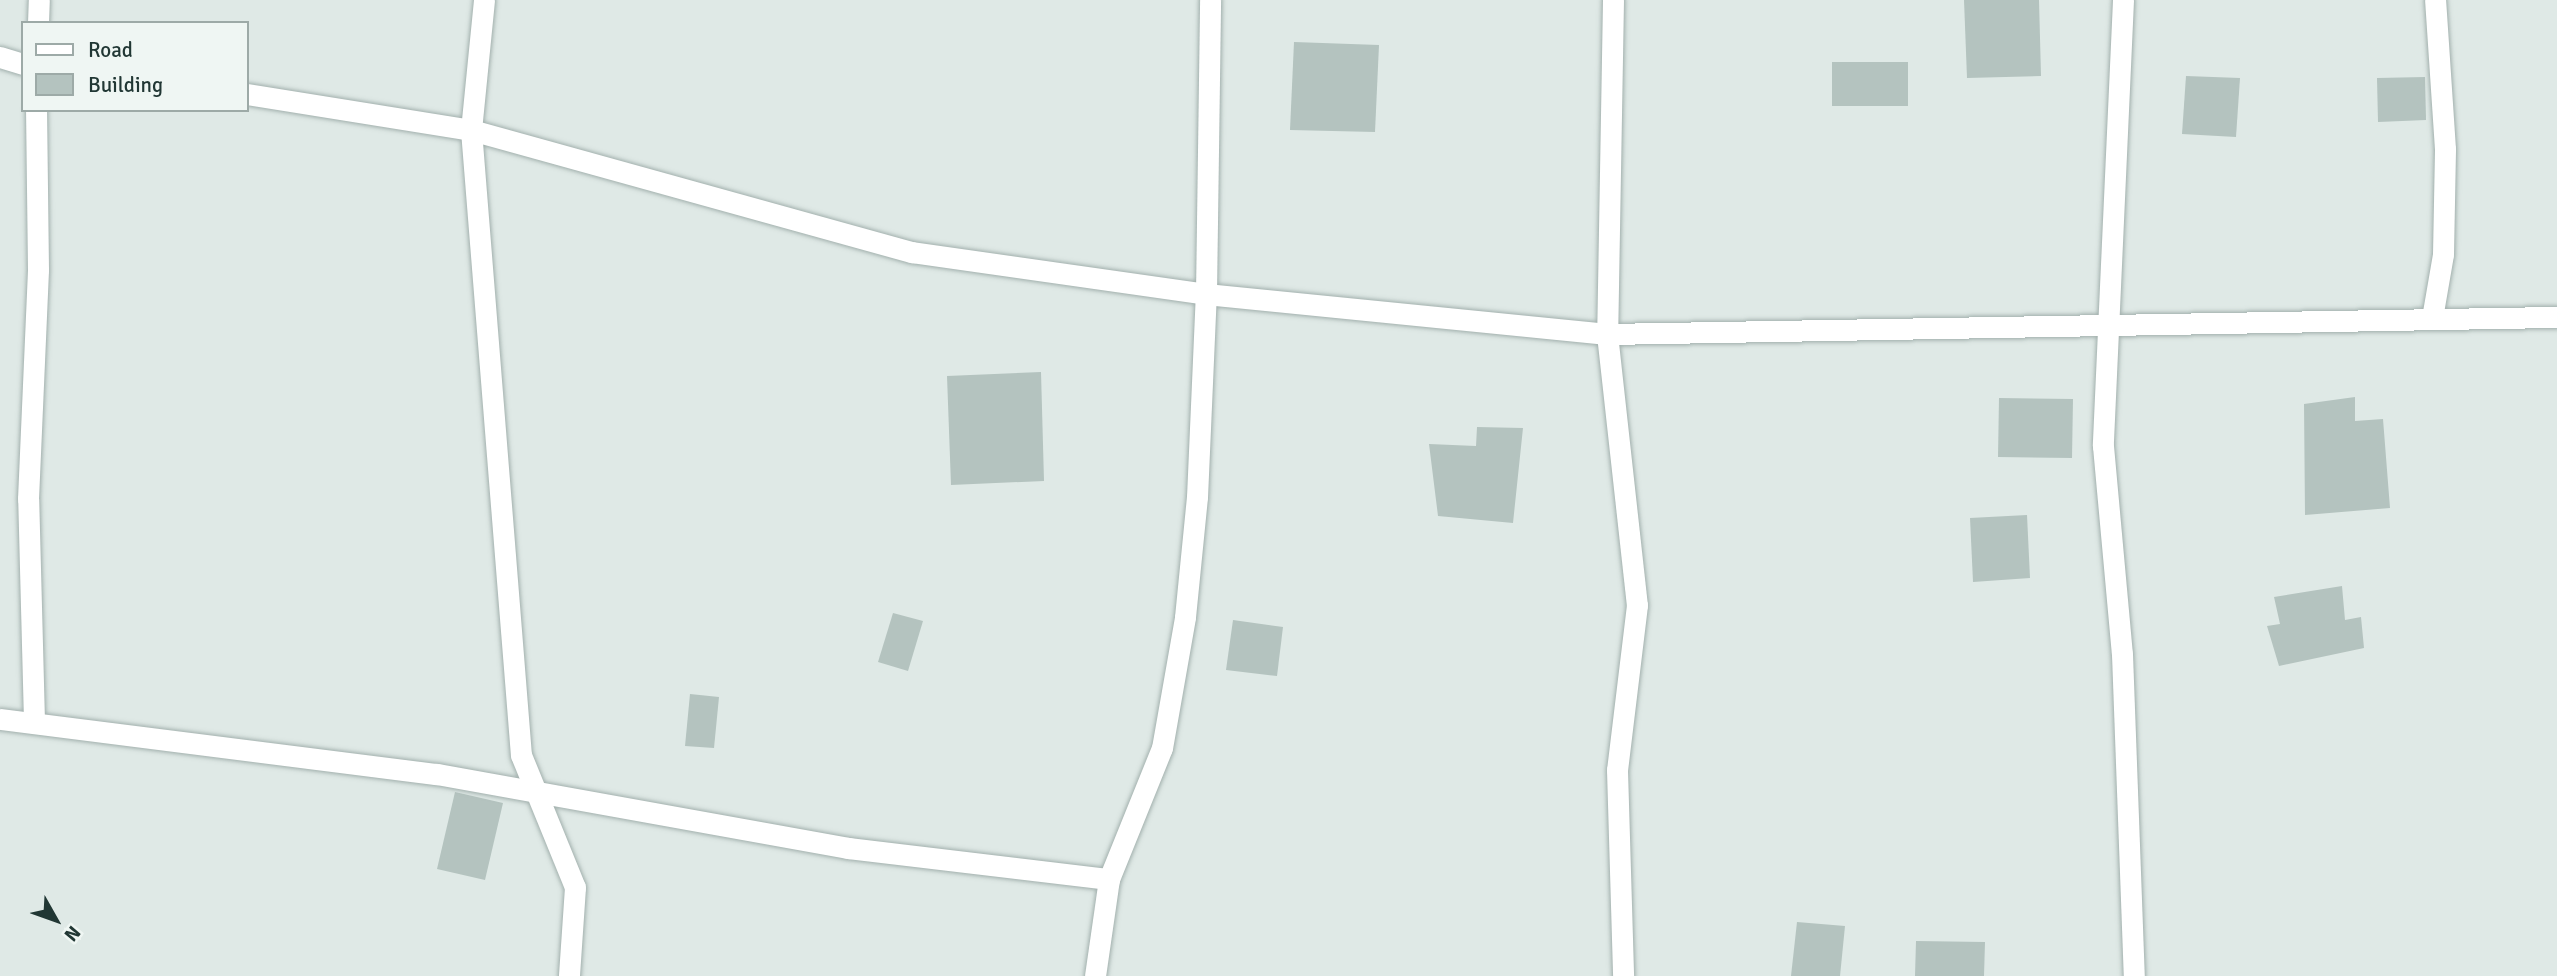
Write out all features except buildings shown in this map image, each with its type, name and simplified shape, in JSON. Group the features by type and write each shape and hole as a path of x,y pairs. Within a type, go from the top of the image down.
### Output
{"street":[{"path":"38,21 39,0"},
{"path":"484,0 471,130 521,755 538,791 575,887 569,976"},
{"path":"1095,976 1109,879 1162,748 1185,617 1198,497 1206,294 1210,0"},
{"path":"1613,0 1607,334 1637,605 1617,770 1623,976"},
{"path":"2123,0 2106,322 2103,446 2122,653 2134,976"},
{"path":"2432,318 2443,254 2445,149 2435,0"},
{"path":"0,57 21,63"},
{"path":"248,94 471,130 912,252 1206,294 1607,334 2106,322 2557,317"},
{"path":"34,720 28,499 38,270 36,112"},
{"path":"0,719 34,720 538,791 848,848 1109,879"}]}
